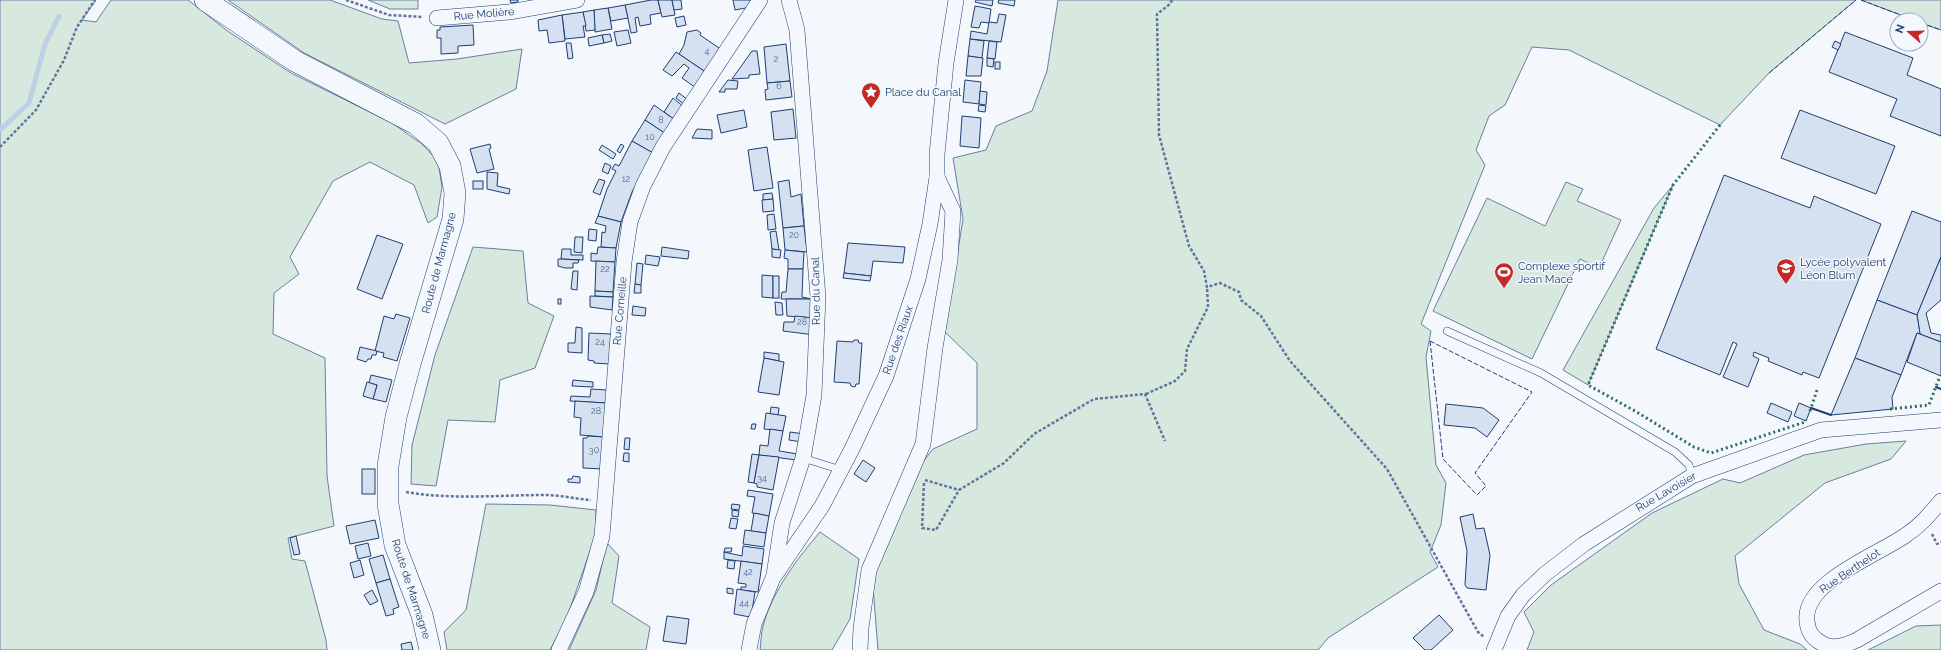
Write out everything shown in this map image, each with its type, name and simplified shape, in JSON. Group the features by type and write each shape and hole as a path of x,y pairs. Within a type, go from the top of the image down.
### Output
{"street":[{"name":"Route de Marmagne","path":"205,0 295,61 416,124 438,143 450,166 455,193 453,219 410,364 396,417 388,466 388,504 395,545 422,615 430,650"},
{"name":"Rue Molière","path":"437,18 509,12 578,0"},
{"name":"Rue Corneille","path":"559,650 586,592 602,536 624,262 630,222 643,186 663,147 760,0"},
{"name":"Rue du Canal","path":"773,578 782,523 804,458 814,395 818,297 797,30 789,0"},
{"name":"Rue des Riaux","path":"749,650 754,624 773,578 822,506 886,376 918,279 930,224 937,177 937,154 946,63 956,0"},
{"path":"860,650 861,628 869,570 923,444 935,348 950,260 954,211 937,177"},
{"name":"Rue Lavoisier","path":"1494,648 1508,616 1523,595 1545,574 1584,544 1692,476 1822,430 1941,420"},
{"name":"Rue Berthelot","path":"1941,502 1924,521 1906,536 1820,589 1812,598 1806,614 1808,631 1815,640 1828,647 1843,646 1857,640 1941,591"}],"lane":[{"path":"1446,331 1541,373 1648,436 1675,452 1689,465 1692,476"},
{"path":"804,458 841,470"}],"path":[{"path":"0,146 36,110 64,60 77,27 95,0"},
{"path":"346,0 389,15 437,18"},
{"path":"924,472 925,480 922,528 936,530 959,490 1004,463 1034,434 1094,399 1145,394 1174,381 1185,371 1187,349 1208,307 1207,287 1204,271 1189,246 1159,135 1156,14 1170,4 1172,0"},
{"path":"1207,287 1220,283 1239,292 1241,300 1261,316 1290,361 1387,469 1478,632 1494,648"},
{"path":"1145,394 1165,441"},
{"path":"925,480 959,490"},
{"path":"388,489 421,494 471,496 547,495 604,501"}],"shaded area":[{"path":"0,0 96,0 82,20 96,22 111,0 188,0 229,32 291,73 392,123 422,144 438,161 442,187 437,217 428,223 414,185 370,162 333,181 290,257 299,274 274,293 273,334 325,358 327,476 334,526 288,538 292,559 305,561 326,640 327,650 0,650"},
{"path":"228,0 330,0 382,19 398,21 409,63 457,59 522,49 516,89 445,124 304,53"},
{"path":"368,0 418,0 418,9 390,9"},
{"path":"1058,0 1856,0 1769,73 1720,125 1569,50 1532,47 1505,105 1489,116 1476,150 1485,165 1421,324 1431,331 1426,357 1436,465 1446,483 1441,525 1430,552 1438,567 1328,638 1318,650 878,650 872,574 914,473 933,449 977,429 977,363 945,332 963,219 953,158 986,150 996,126 1032,111 1047,71"},
{"path":"1861,0 1941,0 1941,30 1929,26 1929,12 1893,12"},
{"name":"Complexe sportif Jean Macé","path":"1566,182 1583,189 1577,201 1621,220 1599,268 1580,259 1532,359 1433,311 1487,198 1545,226"},
{"path":"1673,185 1588,385 1563,370 1654,208"},
{"path":"473,247 523,251 528,303 554,316 535,368 500,380 495,422 448,420 436,486 411,484 412,445 435,355"},
{"path":"1906,441 1891,459 1825,483 1735,556 1739,584 1764,630 1800,644 1807,650 1527,650 1534,632 1524,612 1551,585 1652,513 1723,479 1740,483 1804,455 1866,444"},
{"path":"486,504 550,505 596,510 596,534 566,620 550,650 447,650 444,632 466,610"},
{"path":"820,532 859,559 850,619 832,650 760,650 763,626 767,613 779,588 794,564"},
{"path":"607,543 619,556 612,603 650,627 646,650 569,650 596,590"},
{"path":"1941,625 1941,650 1868,650 1916,626"}],"building":[{"path":"510,0 518,0 518,2 511,3"},
{"path":"658,0 661,13 650,15 651,24 640,26 638,17 635,18 637,32 631,33 625,5"},
{"path":"658,0 672,0 675,15 662,17"},
{"path":"672,0 681,0 682,9 674,10"},
{"path":"733,0 750,0 751,7 735,10"},
{"path":"976,0 993,0 992,6 975,2"},
{"path":"999,0 1015,0 1014,6 998,3"},
{"path":"625,5 628,18 611,21 608,8"},
{"path":"975,6 991,9 989,23 981,22 979,28 971,27"},
{"path":"608,8 612,29 595,32 594,10"},
{"path":"594,10 595,30 586,31 583,12"},
{"path":"583,12 586,26 583,26 585,37 565,39 562,15"},
{"path":"999,14 1006,15 1001,42 970,39 971,31 987,34 989,22 997,23"},
{"path":"562,15 565,41 549,43 547,30 539,31 538,20"},
{"path":"684,16 686,25 677,27 675,18"},
{"path":"473,25 474,45 458,46 458,53 441,54 441,38 437,38 437,30 440,30 440,27"},
{"path":"628,30 631,43 617,46 614,32"},
{"path":"697,30 701,33 700,35 722,50 707,73 679,54 684,45 687,32"},
{"path":"1845,32 1889,49 1889,52 1897,52 1913,58 1907,75 1941,89 1941,136 1890,116 1897,99 1829,72"},
{"path":"610,34 612,41 604,43 602,35"},
{"path":"602,35 604,43 589,46 588,38"},
{"path":"970,39 984,41 982,58 968,56"},
{"path":"989,41 997,42 995,59 987,58"},
{"path":"1835,41 1841,44 1838,50 1832,47"},
{"path":"566,43 571,43 573,58 568,59"},
{"path":"786,44 790,81 767,83 764,47"},
{"path":"752,51 757,51 760,74 749,75 749,78 732,79"},
{"path":"676,52 707,73 696,88 682,78 689,68 684,64 672,76 663,70"},
{"path":"968,56 983,58 981,76 966,76"},
{"path":"987,58 994,59 993,67 987,66"},
{"path":"995,62 1000,62 1000,69 995,69"},
{"path":"728,80 738,81 737,89 725,89 725,92 719,92"},
{"path":"965,80 981,82 979,104 963,102"},
{"path":"790,81 792,97 766,100 765,90 768,89 767,83"},
{"path":"980,91 987,92 986,105 979,104"},
{"path":"679,93 688,100 685,105 676,98"},
{"path":"673,98 684,107 675,120 664,112"},
{"path":"654,105 675,120 666,134 645,120"},
{"path":"979,105 986,106 985,112 978,111"},
{"path":"793,109 796,138 774,140 771,112"},
{"path":"744,110 747,127 721,133 717,115"},
{"path":"1800,110 1895,146 1876,194 1781,158"},
{"path":"962,116 981,118 979,148 960,146"},
{"path":"645,120 666,134 653,153 632,141"},
{"path":"697,129 712,130 712,139 692,138"},
{"path":"632,141 653,153 632,192 621,222 598,216 607,189 616,171 612,169 615,164 619,166"},
{"path":"490,144 491,148 489,149 494,169 477,173 470,149"},
{"path":"621,144 624,146 620,153 617,151"},
{"path":"602,145 616,154 613,159 599,150"},
{"path":"767,147 773,188 754,191 748,150"},
{"path":"605,163 611,166 608,174 602,171"},
{"path":"487,172 498,173 497,186 510,189 509,194 487,189"},
{"path":"1724,175 1810,208 1814,196 1881,224 1819,378 1803,372 1802,375 1768,361 1769,358 1754,352 1753,356 1759,359 1748,387 1723,377 1737,344 1733,342 1720,375 1656,349"},
{"path":"599,179 605,181 600,195 593,192"},
{"path":"789,180 791,197 801,194 804,226 783,228 778,182"},
{"path":"473,181 483,181 483,189 473,189"},
{"path":"772,193 773,199 763,200 763,194"},
{"path":"773,199 774,211 763,212 762,200"},
{"path":"1912,211 1941,222 1941,257 1917,315 1877,300"},
{"path":"774,214 776,229 768,230 767,215"},
{"path":"598,216 621,222 616,248 601,247 602,232 605,233 606,226 595,223"},
{"path":"804,226 807,252 785,250 783,228"},
{"path":"589,229 597,230 596,241 588,240"},
{"path":"776,231 779,250 772,249 770,232"},
{"path":"377,235 403,244 382,299 357,289"},
{"path":"575,237 583,237 582,253 574,252"},
{"path":"848,243 905,247 903,263 873,261 871,276 844,273"},
{"path":"598,247 616,248 615,262 591,261 591,253 597,254"},
{"path":"662,247 689,251 688,259 661,256"},
{"path":"562,249 571,249 571,255 583,255 583,260 561,259"},
{"path":"772,249 781,250 780,258 772,257"},
{"path":"785,250 804,252 803,269 788,269 788,259 784,258"},
{"path":"646,255 660,257 658,266 645,264"},
{"path":"1941,257 1941,300 1926,313 1931,333 1941,335 1941,342 1920,334 1917,315"},
{"path":"558,259 579,260 578,263 573,263 573,268 565,268 558,266"},
{"path":"596,261 615,262 613,292 595,291"},
{"path":"637,263 643,264 641,285 635,284"},
{"path":"788,269 803,269 802,297 812,299 781,299 782,292 786,292"},
{"path":"573,271 578,271 577,290 571,289"},
{"path":"844,273 871,276 870,281 843,278"},
{"path":"762,275 773,276 773,298 762,297"},
{"path":"773,276 779,276 779,298 773,298"},
{"path":"635,284 641,285 641,293 634,293"},
{"path":"595,291 613,292 613,297 595,296"},
{"path":"590,296 613,297 612,310 590,307"},
{"path":"558,299 561,299 561,304 558,304"},
{"path":"786,299 812,299 814,318 787,316"},
{"path":"1877,300 1917,315 1920,334 1917,333 1901,375 1855,358"},
{"path":"775,302 782,303 783,315 776,315"},
{"path":"633,306 646,308 645,316 632,315"},
{"path":"396,314 410,318 397,361 383,357 384,353 375,351 384,316 394,319"},
{"path":"795,316 814,318 815,335 783,331 784,322 794,322"},
{"path":"576,327 582,328 582,353 568,352 568,343 575,343"},
{"path":"589,333 611,334 609,364 594,363 594,361 588,360"},
{"path":"1917,333 1941,342 1941,376 1907,362"},
{"path":"854,340 858,340 859,343 862,343 859,384 856,384 855,387 851,386 850,383 834,382 837,341 853,342"},
{"path":"360,347 377,351 376,355 372,355 371,359 368,359 366,362 357,359"},
{"path":"764,352 779,354 779,361 764,358"},
{"path":"764,358 784,362 779,395 758,392"},
{"path":"1855,358 1901,375 1892,397 1893,409 1831,415"},
{"path":"371,375 392,380 386,402 373,399 377,385 369,383"},
{"path":"573,380 593,382 593,387 572,386"},
{"path":"367,382 377,385 373,399 363,396"},
{"path":"591,389 607,390 606,403 570,401 571,396 590,397"},
{"path":"575,401 606,403 604,437 580,435 581,418 574,417"},
{"path":"1771,403 1792,412 1788,422 1767,413"},
{"path":"1799,403 1811,408 1806,421 1794,416"},
{"path":"1446,404 1483,408 1499,420 1487,437 1475,428 1444,425"},
{"path":"771,407 779,408 778,415 770,414"},
{"path":"766,413 786,416 783,431 764,429"},
{"path":"752,424 756,424 755,429 751,429"},
{"path":"770,429 783,431 779,451 798,454 796,460 759,455 760,445 768,446"},
{"path":"790,432 804,434 802,442 789,440"},
{"path":"588,436 604,437 603,469 583,468 583,438 587,438"},
{"path":"625,438 630,438 629,450 624,449"},
{"path":"624,453 629,453 629,462 623,461"},
{"path":"752,454 759,455 754,483 748,482"},
{"path":"759,455 779,457 773,490 757,487 757,484 754,483"},
{"path":"863,460 875,468 866,482 854,474"},
{"path":"362,469 375,469 375,494 362,494"},
{"path":"573,476 580,477 580,483 568,482 568,479 572,479"},
{"path":"748,490 773,494 769,516 752,513 755,497 747,496"},
{"path":"732,504 740,505 739,510 731,509"},
{"path":"732,510 739,511 738,517 732,516"},
{"path":"754,513 769,516 766,533 751,531"},
{"path":"1473,514 1476,529 1484,528 1490,555 1486,590 1467,588 1465,585 1467,551 1460,517"},
{"path":"731,518 738,519 736,529 729,528"},
{"path":"375,520 379,538 350,544 346,526"},
{"path":"745,530 766,533 764,547 743,544"},
{"path":"296,536 300,554 294,555 290,538"},
{"path":"368,543 371,556 358,559 355,546"},
{"path":"743,546 764,549 762,564 724,559 724,552 742,556"},
{"path":"725,548 732,548 731,552 724,552"},
{"path":"383,555 390,579 376,583 369,559"},
{"path":"360,560 364,575 354,578 350,563"},
{"path":"728,560 735,561 734,569 727,568"},
{"path":"741,561 762,564 758,592 741,590 741,587 746,587 746,584 738,583"},
{"path":"390,579 399,607 393,609 394,614 386,616 376,583"},
{"path":"727,588 733,589 733,594 727,593"},
{"path":"737,589 755,592 752,611 755,618 734,614"},
{"path":"372,590 378,601 370,605 364,595"},
{"path":"1439,615 1453,630 1431,650 1425,650 1413,638"},
{"path":"667,616 689,619 686,644 663,641"},
{"path":"411,642 413,650 402,650 401,644"}],"waterway":[{"path":"0,130 29,103 45,44 59,16"}],"hedge":[{"path":"1720,125 1673,185 1588,385 1635,411 1694,447 1711,453 1805,422 1806,420"},
{"path":"1890,409 1929,405 1940,376"},
{"path":"1810,411 1817,390"}],"fence":[{"path":"1769,73 1856,0"},
{"path":"1861,0 1893,12"},
{"path":"1929,26 1941,30"},
{"path":"1430,341 1532,392 1475,473 1486,486 1477,495 1443,459 1430,341"}],"wall":[{"path":"1936,387 1941,389"},
{"path":"1811,408 1831,415"}],"place":[{"name":"Place du Canal","path":"871,109"},
{"name":"Lycée polyvalent Léon Blum","path":"1786,285"},
{"name":"Complexe sportif Jean Macé","path":"1504,289"}]}
